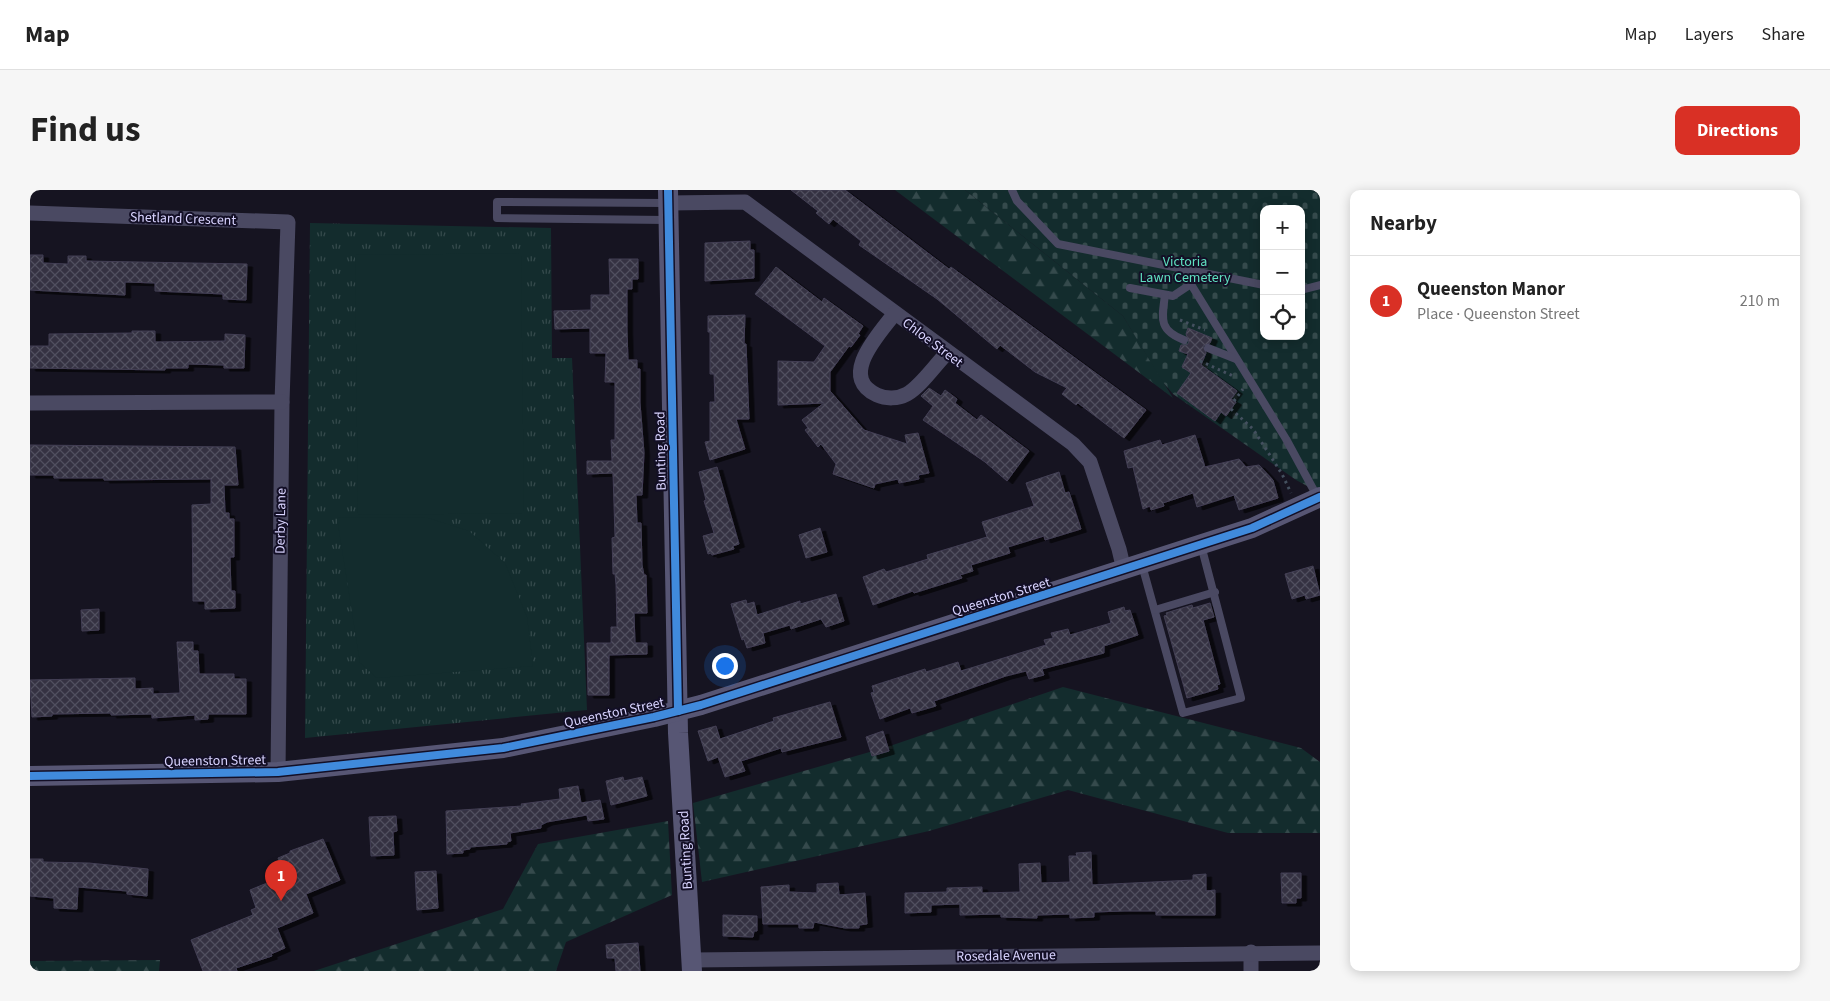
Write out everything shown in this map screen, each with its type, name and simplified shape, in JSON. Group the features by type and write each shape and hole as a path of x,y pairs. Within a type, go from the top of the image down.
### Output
{"main road":[{"name":"Bunting Road","path":"668,205 678,711 692,965"},
{"name":"Queenston Street","path":"30,776 278,772 503,748 678,711 1202,545 1252,528 1319,499"}],"street":[{"name":"Chloe Street","path":"668,205 745,202 1073,444 1090,462 1119,549 1133,567"},
{"name":"Shetland Crescent","path":"30,213 288,222 286,270"},
{"name":"Derby Lane","path":"278,772 282,402 286,270"},
{"path":"895,313 866,352 860,368 862,381 869,391 890,399 907,394 947,352"},
{"path":"30,403 282,402"},
{"path":"1251,952 1251,971"},
{"name":"Rosedale Avenue","path":"692,965 1251,952 1320,953"}],"lane":[{"path":"1012,190 1017,200 1058,244 1260,284"},
{"path":"498,202 668,205 496,218 498,202"},
{"path":"1181,268 1294,453 1319,499"},
{"path":"1130,288 1174,296 1191,284"},
{"path":"1305,289 1320,285"},
{"path":"1165,295 1162,317 1165,327 1172,335 1184,340"},
{"path":"1208,348 1237,359"},
{"path":"1133,567 1155,610 1183,713 1241,698 1202,545"},
{"path":"1155,610 1215,592"}],"path":[{"path":"1180,320 1209,332 1208,336"},
{"path":"1200,361 1221,369 1236,379"},
{"path":"1234,401 1243,389 1239,383"},
{"path":"1231,409 1253,429 1282,474 1291,492"}],"green space":[{"path":"895,190 965,190 1123,316 1173,398"},
{"name":"Victoria Lawn Cemetery","path":"965,190 1320,190 1320,493 1296,480 1173,394 1162,381 1123,316"},
{"path":"310,223 551,228 552,358 572,358 587,710 305,738"},
{"path":"521,253 524,513 358,515 355,255"},
{"path":"425,517 469,531 505,563 527,617 533,666 377,678 360,663 337,518"},
{"path":"1063,687 1301,748 1320,762 1320,833 1228,833 1068,790 929,831 702,882 693,803 887,747"},
{"path":"668,821 672,895 566,942 556,971 314,971 503,909 538,844"},
{"path":"160,960 159,971 30,971 30,961"}],"building":[{"path":"791,190 845,190 949,269 951,267 1146,410 1124,438 1078,403 1076,405 1062,394 1067,388 1035,372 1000,345 997,349 937,299 859,245 861,241 833,219 829,224 816,213 818,211"},
{"path":"750,241 750,250 754,250 754,278 705,281 705,243"},
{"path":"30,255 43,255 43,263 68,264 68,256 86,256 86,261 247,264 246,300 223,299 223,294 155,291 155,283 125,282 125,295 30,290"},
{"path":"609,259 638,259 638,279 632,279 632,289 627,289 627,331 628,360 637,360 637,369 640,369 640,403 644,453 642,495 636,495 637,523 641,523 642,565 644,575 646,575 647,613 634,613 635,643 647,643 647,654 609,655 609,695 588,695 587,643 611,643 611,627 617,627 612,538 615,537 613,473 587,474 587,461 612,461 611,440 615,440 615,382 605,382 606,353 590,353 590,328 555,329 554,311 591,310 591,295 610,295"},
{"path":"776,267 822,302 824,298 863,326 858,334 860,335 851,347 849,346 830,372 830,391 864,430 907,444 905,435 918,433 929,473 918,475 919,479 899,483 898,479 875,484 874,488 833,474 836,464 821,444 818,447 805,430 808,428 802,420 824,403 778,405 778,361 814,362 825,346 755,294"},
{"path":"745,315 744,344 746,344 749,419 736,419 745,449 710,460 705,442 710,441 710,402 715,402 714,374 710,374 708,316"},
{"path":"1188,328 1212,338 1210,343 1203,346 1206,353 1201,365 1237,391 1231,399 1236,402 1226,416 1221,412 1215,421 1177,393 1191,373 1182,367 1188,354 1179,351 1181,345 1187,345 1189,342 1186,334"},
{"path":"132,331 155,331 155,342 225,341 225,334 245,335 244,368 224,368 224,365 188,364 188,368 165,368 165,370 30,368 30,346 49,346 49,334 132,333"},
{"path":"929,388 941,396 945,390 957,399 955,403 977,420 981,415 1029,451 1007,481 985,462 923,420 933,406 921,396"},
{"path":"1195,435 1205,467 1239,459 1246,467 1259,465 1273,480 1278,498 1239,510 1234,495 1197,507 1193,493 1163,503 1164,506 1151,510 1150,506 1143,509 1133,467 1128,468 1124,451 1160,440 1162,445"},
{"path":"30,445 235,447 238,485 224,485 225,513 229,513 229,519 234,519 234,557 230,557 231,591 235,591 235,608 205,609 205,601 193,601 192,505 211,504 211,479 104,480 104,478 54,478 54,475 30,475"},
{"path":"717,467 739,544 733,546 734,549 712,555 711,553 708,554 703,536 714,533 704,501 706,500 699,472"},
{"path":"1059,472 1065,493 1069,492 1081,529 1045,540 1044,536 1008,547 1010,553 971,565 973,571 960,575 962,578 914,593 913,591 873,605 863,577 884,569 886,572 928,559 927,555 987,537 982,522 1034,506 1026,483"},
{"path":"820,528 827,552 806,558 799,535"},
{"path":"1313,566 1320,595 1306,599 1305,595 1292,599 1285,574"},
{"path":"836,594 844,621 826,627 821,619 791,629 790,625 763,633 765,643 747,648 744,639 742,640 731,604 746,600 747,604 754,602 757,615 800,601 800,604"},
{"path":"1210,603 1214,617 1203,620 1220,684 1217,685 1218,689 1187,698 1164,616 1167,615 1166,613 1192,605 1193,608"},
{"path":"1124,607 1125,611 1130,610 1138,635 1104,646 1104,653 1042,669 1044,675 1029,679 1026,671 1006,676 934,701 936,706 912,713 910,708 880,719 871,693 874,692 872,686 925,669 926,672 958,662 961,671 1046,645 1044,640 1053,638 1051,633 1068,629 1070,635 1111,623 1108,612"},
{"path":"99,609 99,630 82,631 81,610"},
{"path":"177,642 193,642 193,651 198,651 199,674 234,674 234,679 246,679 246,714 208,714 208,719 195,720 195,715 152,718 152,714 111,715 111,713 52,714 52,716 32,717 30,680 135,678 135,689 153,688 153,694 180,693"},
{"path":"830,702 841,737 782,752 781,748 741,761 745,771 725,777 718,757 708,761 698,731 716,726 720,739 774,721 773,718"},
{"path":"883,731 889,751 872,756 866,737"},
{"path":"623,777 624,781 642,777 647,796 611,805 606,781"},
{"path":"578,786 581,803 600,800 604,819 588,821 587,815 547,822 541,825 541,828 510,833 511,841 507,842 507,844 470,847 470,849 463,850 463,853 447,854 446,811 522,806 521,804 560,799 559,789"},
{"path":"396,816 397,831 393,832 394,855 371,856 369,817"},
{"path":"323,839 340,880 306,894 313,913 277,928 285,948 271,954 272,956 236,968 237,971 203,971 191,940 253,915 251,910 256,908 250,890 284,876 278,858 290,853 290,851"},
{"path":"1091,852 1092,885 1193,880 1193,875 1206,874 1206,891 1215,890 1215,915 1156,915 1156,911 1124,911 1094,912 1094,917 1070,918 1070,914 1037,915 1037,918 1001,917 1001,914 960,915 960,904 931,905 931,912 905,913 905,893 947,892 947,888 982,887 982,893 1020,892 1019,864 1040,863 1041,883 1070,882 1069,856 1077,856 1076,853"},
{"path":"30,859 43,859 43,862 89,863 148,869 147,896 127,894 127,891 78,887 77,909 54,908 54,898 30,896"},
{"path":"436,871 438,908 417,910 415,872"},
{"path":"1281,873 1301,873 1301,898 1296,898 1296,903 1282,903"},
{"path":"838,883 839,895 865,893 867,924 859,925 859,928 845,928 814,922 813,928 799,928 799,924 763,924 761,887 789,885 789,892 817,893 817,884"},
{"path":"723,915 757,916 757,931 754,931 753,937 723,936"},
{"path":"638,943 640,971 616,971 615,958 607,958 606,945"}],"cycle path":[{"path":"668,190 678,711"},
{"path":"30,776 278,772 503,748 654,717 701,705 1252,528 1320,497"}],"place":[{"name":"Queenston Manor","path":"281,901"}]}
